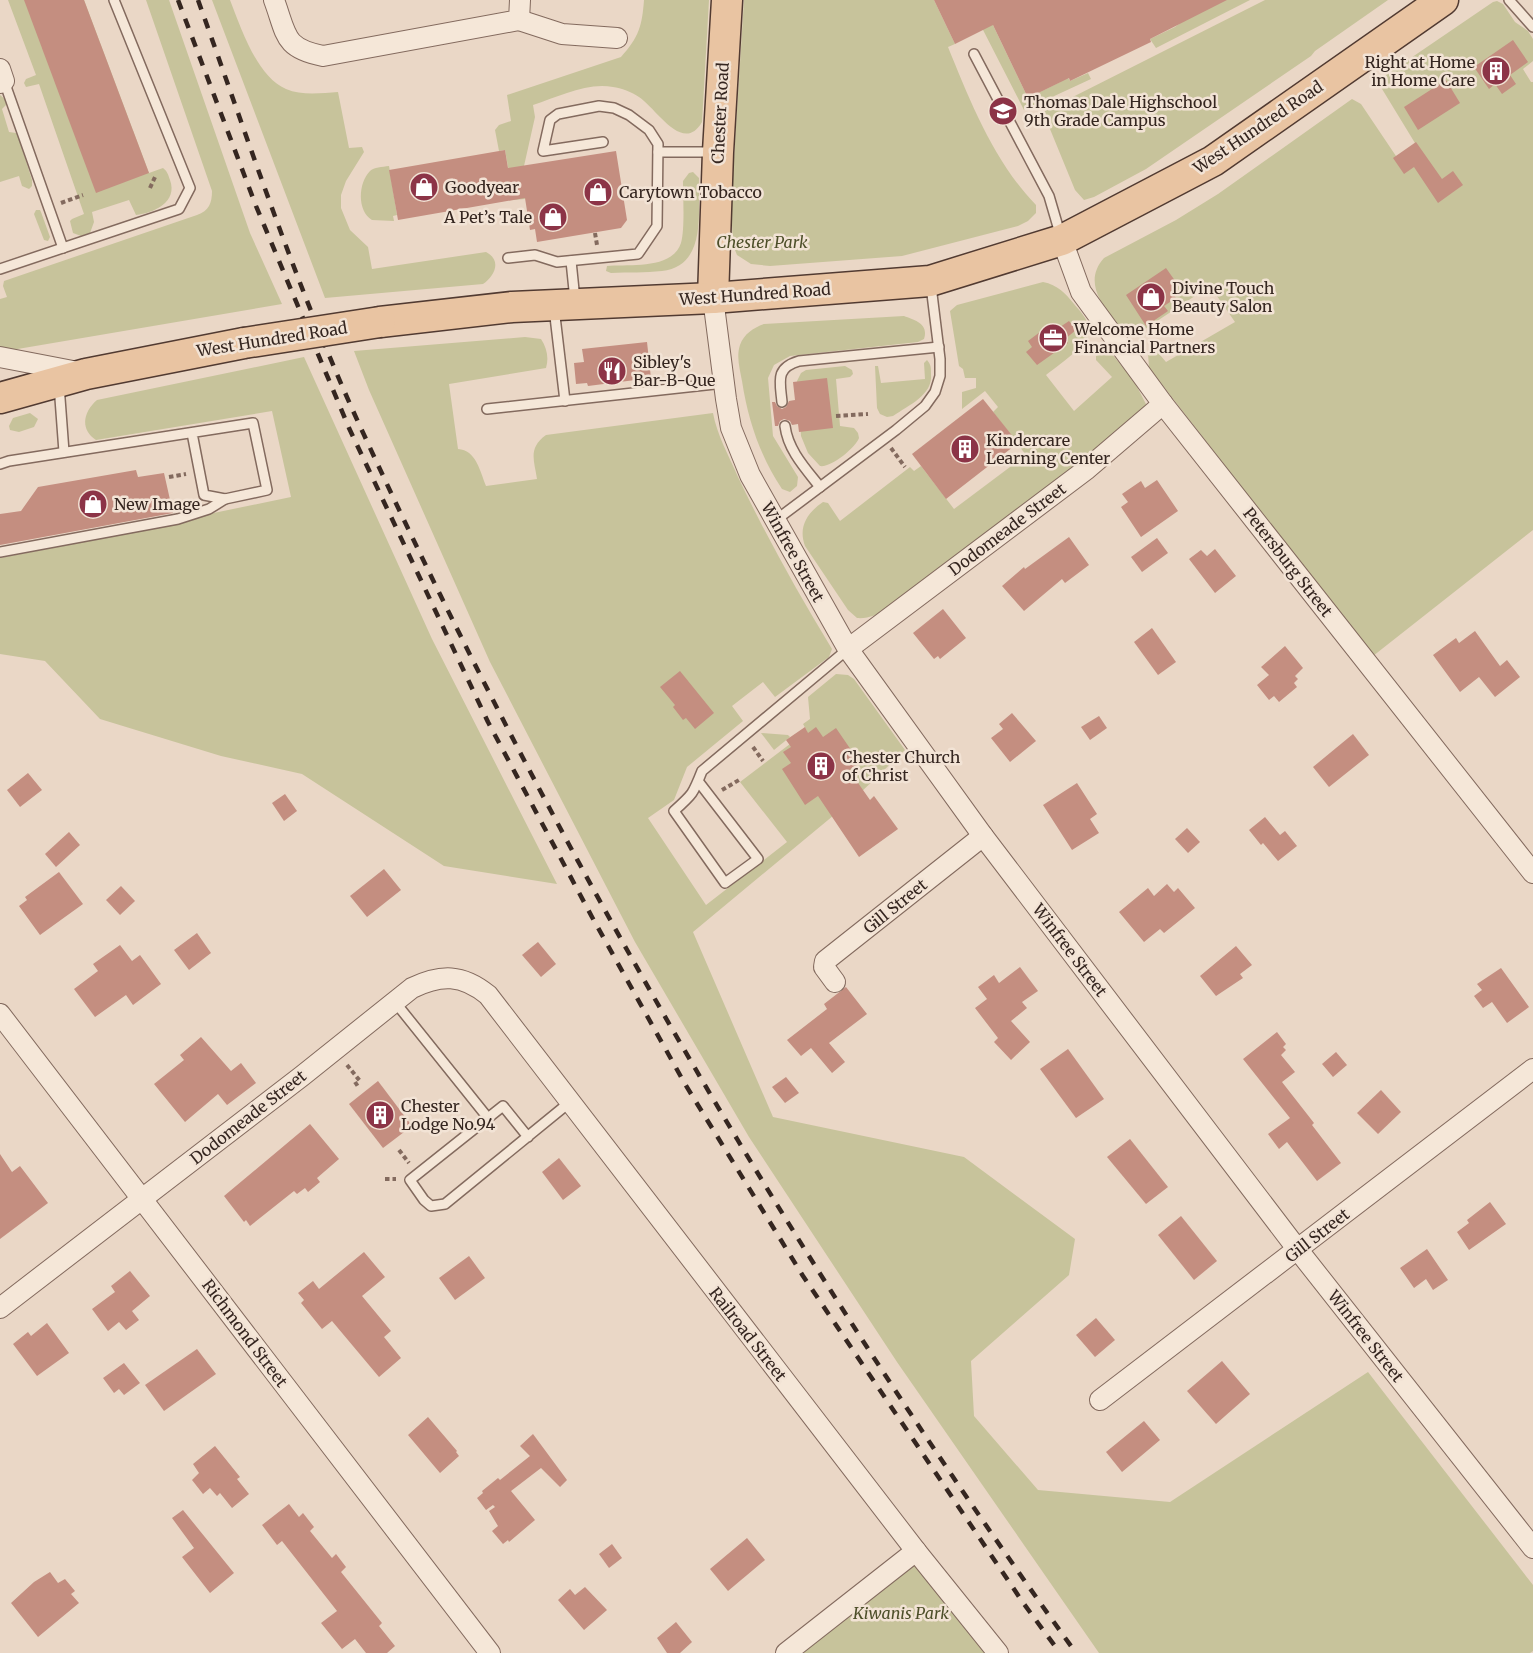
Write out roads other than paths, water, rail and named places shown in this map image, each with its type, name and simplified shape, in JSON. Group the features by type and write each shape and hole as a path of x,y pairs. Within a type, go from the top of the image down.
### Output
{"main road":[{"name":"Chester Road","path":"713,298 718,152 727,0"},
{"name":"West Hundred Road","path":"0,398 73,378 244,343 380,322 512,307 713,298 930,281 1062,240 1213,161 1443,0"}],"street":[{"path":"274,0 289,42 305,52 323,56 519,20 562,34 617,38"},
{"path":"519,20 520,0"},
{"name":"Petersburg Street","path":"1062,240 1081,292 1163,405 1533,873"},
{"name":"Winfree Street","path":"713,298 731,428 750,475 848,649 983,836 1298,1250 1533,1548"},
{"path":"0,357 73,378"},
{"name":"Dodomeade Street","path":"848,649 1087,469 1163,405"},
{"name":"Gill Street","path":"835,982 825,967 825,961 983,836"},
{"name":"Dodomeade Street","path":"0,1308 412,988 430,979 446,977 463,980 488,995 501,1013"},
{"name":"Railroad Street","path":"501,1013 916,1551 999,1653"},
{"name":"Richmond Street","path":"0,1014 490,1653"},
{"name":"Gill Street","path":"1100,1400 1533,1069"},
{"path":"786,1653 916,1551"}],"lane":[{"path":"0,269 179,209 190,188 114,0"},
{"path":"1509,0 1533,27"},
{"path":"974,54 1049,196 1062,240"},
{"path":"1,78 63,248"},
{"path":"508,258 535,255 557,262 638,254 657,226 658,144 649,130 629,115 614,108 599,106 558,114 550,120 543,151 603,142"},
{"path":"658,152 718,152"},
{"path":"565,400 564,304 572,261"},
{"path":"776,520 925,406 935,392 940,376 939,347 930,281"},
{"path":"782,402 780,381 782,370 788,364 939,347"},
{"path":"64,452 73,378"},
{"path":"487,409 724,383"},
{"path":"0,464 9,460 253,423 267,490 225,499 209,509 178,519 0,552"},
{"path":"784,426 786,437 793,451 820,487"},
{"path":"192,433 204,495 225,499"},
{"path":"698,781 758,859 725,884 674,811 694,793 698,781 702,771 848,649"},
{"path":"395,1002 488,1118"},
{"path":"528,1137 503,1106 410,1180 431,1206 445,1204 528,1137 570,1102"}],"railway":[{"path":"178,0 256,206 349,428 488,722 592,917 685,1084 803,1276 1024,1604 1060,1653"},
{"path":"198,0 274,214 336,372 435,585 515,744 688,1055 779,1208 973,1507 1076,1653"}],"place":[{"name":"Right at Home in Home Care","path":"1496,71"},
{"name":"Thomas Dale Highschool 9th Grade Campus","path":"1003,111"},
{"name":"Goodyear","path":"424,187"},
{"name":"Carytown Tobacco","path":"598,192"},
{"name":"A Pet’s Tale","path":"553,217"},
{"name":"Divine Touch Beauty Salon","path":"1151,297"},
{"name":"Welcome Home Financial Partners","path":"1053,338"},
{"name":"Sibley's Bar-B-Que","path":"612,371"},
{"name":"Kindercare Learning Center","path":"965,449"},
{"name":"New Image","path":"93,504"},
{"name":"Chester Church of Christ","path":"821,766"},
{"name":"Chester Lodge No.94","path":"380,1115"}],"park label":[{"name":"Chester Park","path":"762,242"},
{"name":"Kiwanis Park","path":"901,1613"}]}
